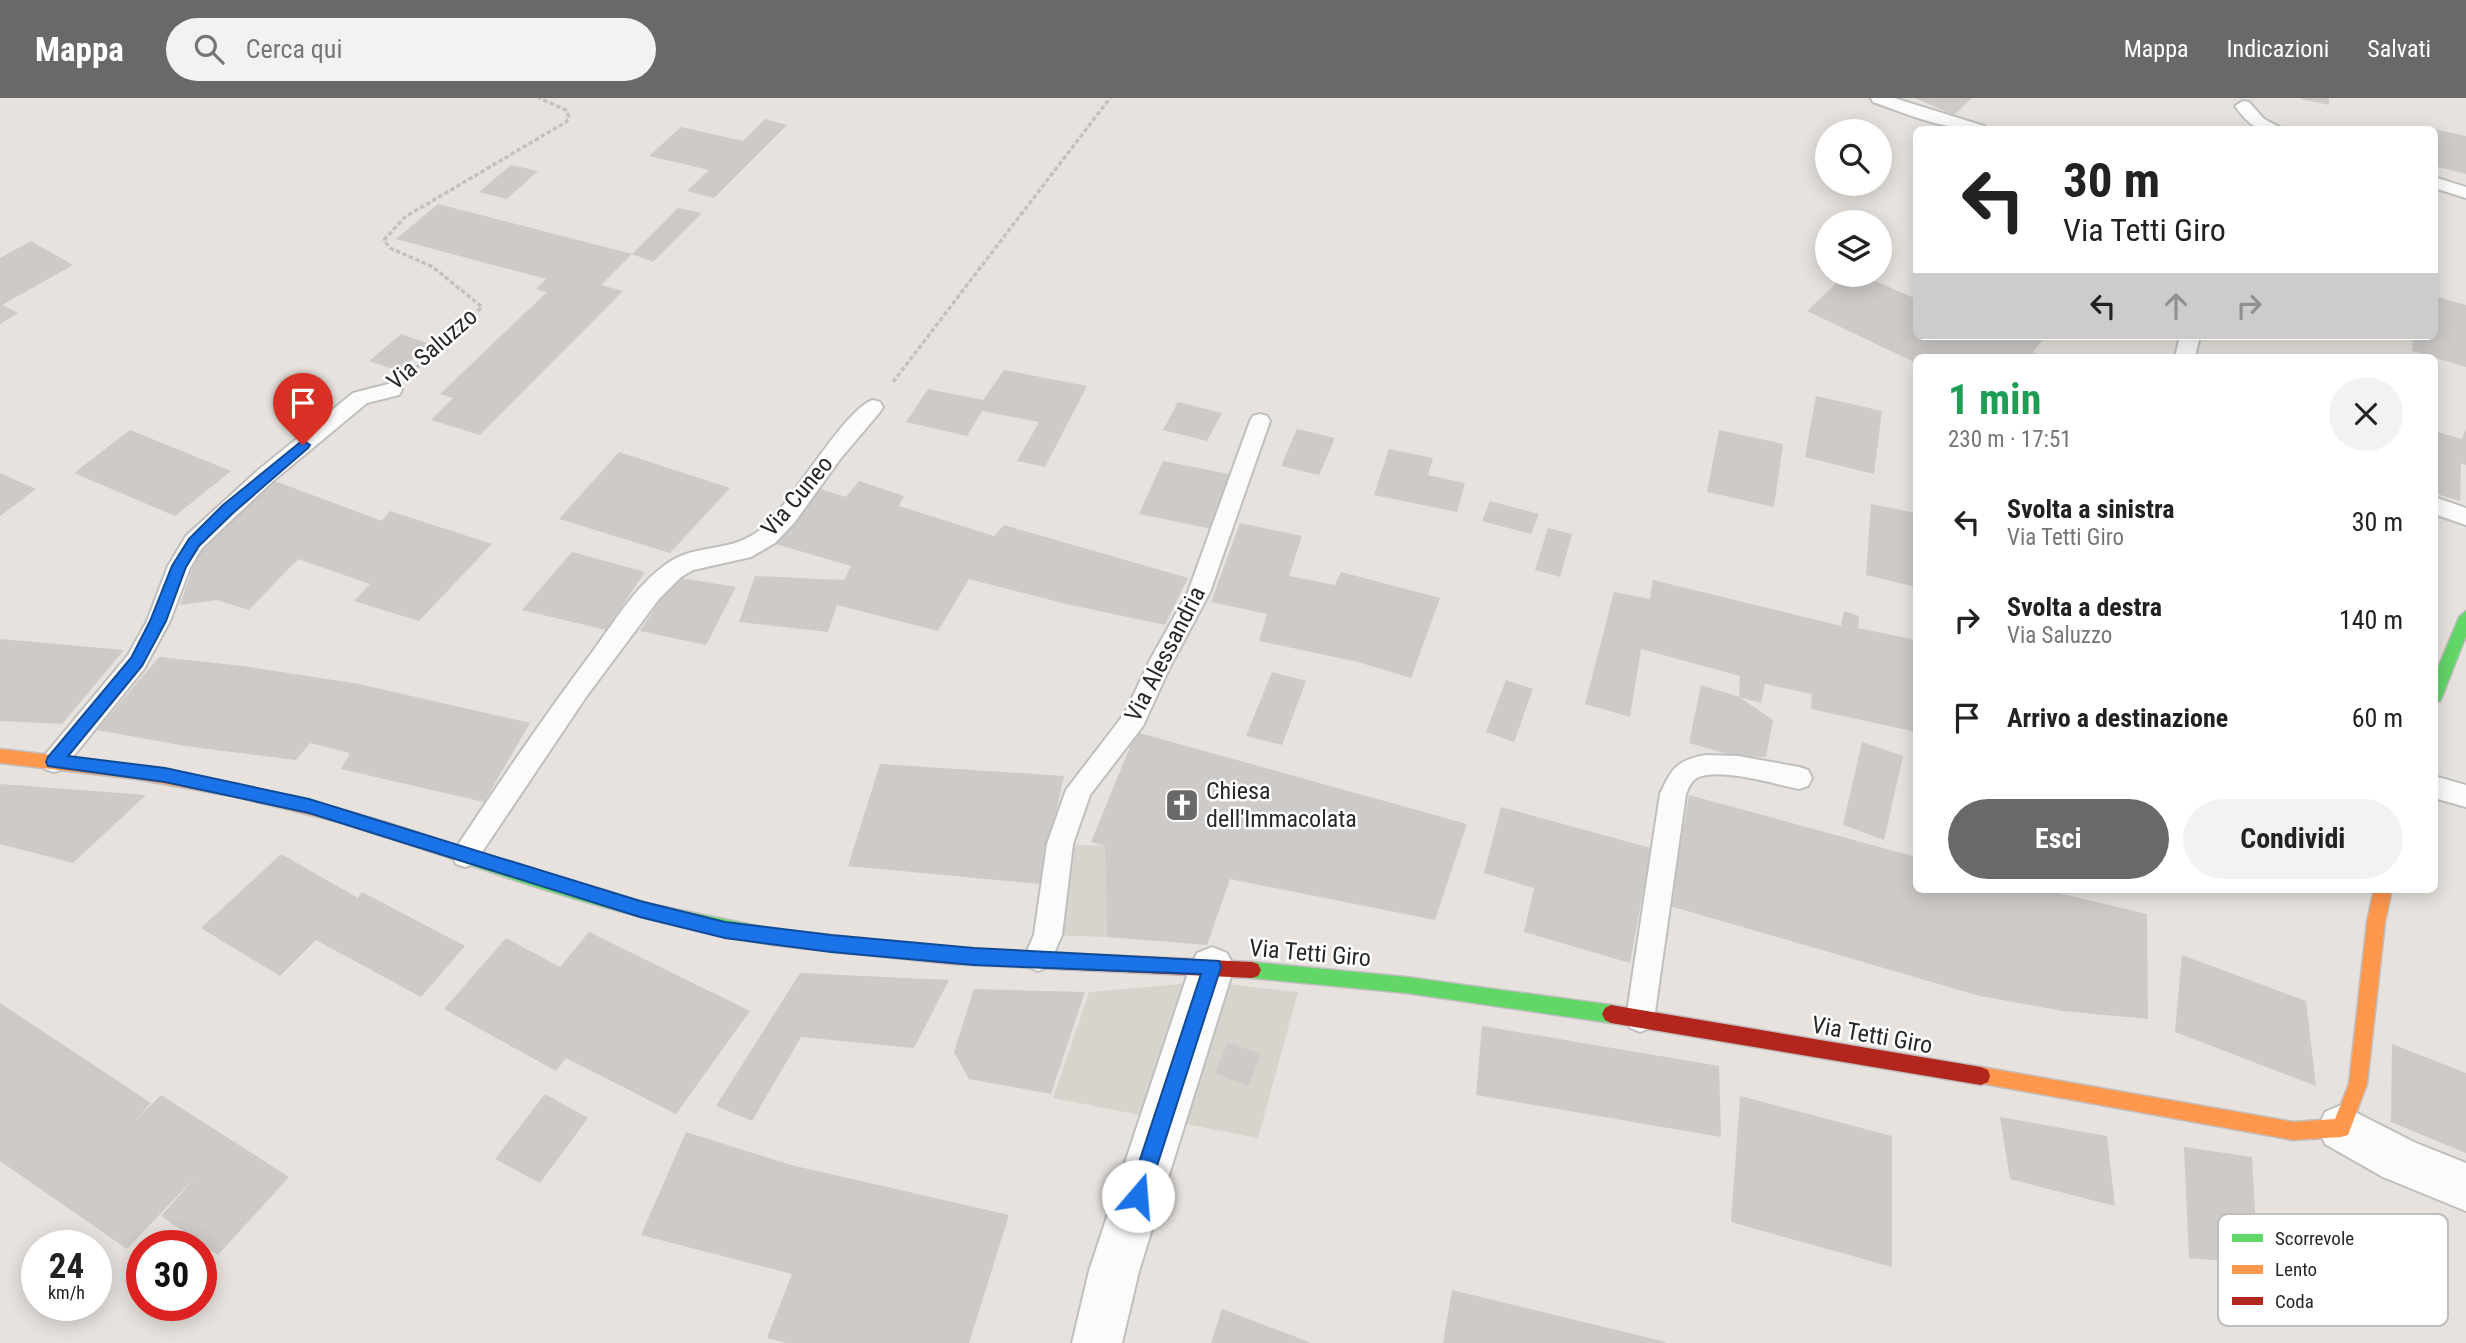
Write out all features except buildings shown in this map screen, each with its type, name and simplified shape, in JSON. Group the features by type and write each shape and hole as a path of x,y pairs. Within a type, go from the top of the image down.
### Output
{"street":[{"path":"2438,687 2466,617"},
{"name":"Via Tetti Giro","path":"0,756 165,775 309,806 640,909 725,930 831,944 974,957 1212,967 1345,978 1567,1006 2201,1113 2293,1131 2341,1129"},
{"path":"2382,893 2376,922 2358,1084 2341,1129 2399,1160 2466,1187"},
{"path":"1097,1343 1114,1271 1212,967"}],"lane":[{"path":"1879,98 1964,126"},
{"path":"2243,106 2258,123 2266,126"},
{"path":"2438,183 2466,193"},
{"name":"Via Saluzzo","path":"54,762 136,662 158,621 179,566 194,542 265,476 360,398 392,390"},
{"name":"Via Cuneo","path":"465,856 538,743 640,605 679,565 702,556 733,554 755,546 775,531 829,457 873,407"},
{"name":"Via Alessandria","path":"1038,958 1048,935 1060,844 1079,790 1134,719 1158,667 1199,592 1260,421"},
{"path":"2438,506 2466,517"},
{"path":"1640,1019 1673,794 1683,773 1696,766 1717,764 1799,778"},
{"path":"2438,788 2466,796"}],"path":[{"name":"Via Saluzzo","path":"392,390 482,307 433,267 390,248 384,240 387,234 405,217 566,122 569,117 566,110 539,98"},
{"path":"873,407 1110,98"}],"shaded area":[{"path":"1060,844 1105,846 1107,937 1048,935"},
{"path":"1207,982 1298,992 1258,1138 1053,1098 1089,992"}],"traffic: fast":[{"path":"2438,687 2466,617"},
{"path":"451,851 650,912 773,937"},
{"path":"1252,970 1406,985 1611,1014"}],"traffic: slow":[{"path":"0,756 136,772 294,802 451,851"},
{"path":"1981,1076 2293,1131 2341,1128 2358,1084 2376,922 2382,893"}],"traffic: jam":[{"path":"773,937 952,956 1252,970"},
{"path":"1611,1014 1981,1076"}],"place":[{"name":"Chiesa dell'Immacolata","path":"1182,805"}],"route":[{"path":"303,445 265,476 194,542 179,566 158,621 136,662 54,762 165,775 309,806 640,909 725,930 831,944 974,957 1212,967 1138,1196"}]}
